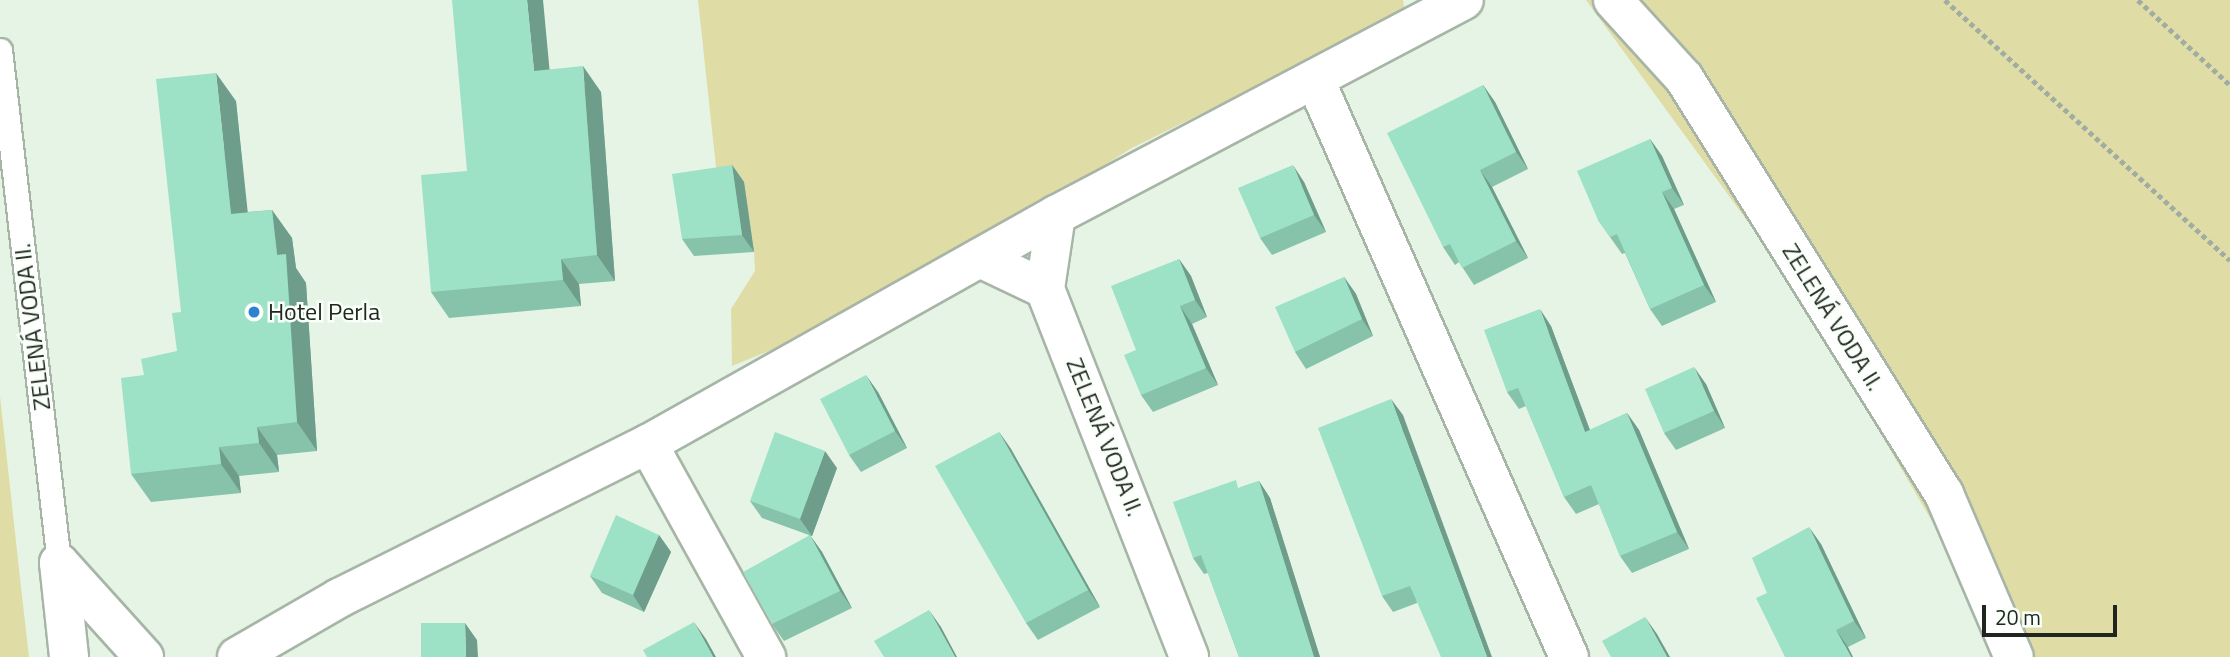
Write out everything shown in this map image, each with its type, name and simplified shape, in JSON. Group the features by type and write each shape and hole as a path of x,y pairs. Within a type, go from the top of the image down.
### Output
{"street":[{"path":"237,657 339,598 648,444 1056,215 1316,82 1464,0"},
{"name":"ZELENÁ VODA II.","path":"1613,0 1684,78 1944,494 2014,657"},
{"path":"1316,82 1569,657"},
{"name":"ZELENÁ VODA II.","path":"1056,215 1045,289 1189,657"},
{"path":"979,258 1045,289"},
{"path":"648,444 766,657"},
{"path":"58,563 144,657"},
{"name":"ZELENÁ VODA II.","path":"58,563 69,657"}],"lane":[{"name":"ZELENÁ VODA II.","path":"0,50 58,563"}],"path":[{"path":"1945,0 2230,260"},
{"path":"2138,0 2230,85"}],"shaded area":[{"path":"698,0 1403,0 1405,13 1130,149 985,241 801,338 732,366 731,309 755,271 754,252 744,183 718,186"},
{"path":"1586,0 2230,0 2230,657 1992,657 1978,600 1794,285"},
{"path":"0,396 21,587 29,657 0,657"}],"building":[{"path":"452,0 527,0 534,71 583,66 597,255 561,259 563,280 431,292 421,175 467,171"},
{"name":"Hotel Perla","path":"216,73 231,214 272,210 277,255 286,254 297,422 257,427 259,443 219,447 221,464 131,474 121,378 144,375 141,359 177,351 172,313 181,312 156,79"},
{"path":"1483,85 1516,152 1480,170 1516,241 1462,268 1450,244 1443,247 1387,133"},
{"path":"1650,139 1672,188 1662,192 1704,285 1650,309 1617,234 1610,237 1598,220 1577,171"},
{"path":"732,165 742,235 682,239 672,174"},
{"path":"1293,165 1314,215 1260,238 1238,188"},
{"path":"1179,259 1195,300 1180,306 1206,368 1141,395 1124,355 1136,350 1111,286"},
{"path":"1344,277 1362,319 1295,352 1275,307"},
{"path":"1540,309 1585,432 1627,413 1677,532 1620,556 1591,485 1564,497 1518,388 1507,392 1484,330"},
{"path":"1694,367 1714,411 1664,433 1645,389"},
{"path":"866,375 895,431 849,455 820,399"},
{"path":"1391,399 1487,657 1441,657 1410,586 1382,596 1318,428"},
{"path":"775,432 825,451 800,519 750,501"},
{"path":"999,432 1088,590 1026,623 935,466"},
{"path":"1236,480 1238,488 1259,481 1314,657 1239,657 1201,555 1193,558 1173,502"},
{"path":"616,515 659,535 633,595 590,576"},
{"path":"1809,527 1854,621 1836,630 1851,657 1785,657 1756,598 1767,593 1752,558"},
{"path":"810,535 840,591 772,624 743,572"},
{"path":"929,610 955,657 884,657 874,641"},
{"path":"1645,617 1667,657 1611,657 1602,641"},
{"path":"694,622 713,657 647,657 643,650"},
{"path":"421,623 465,623 466,657 421,657"}],"place":[{"name":"Hotel Perla","path":"254,312"}]}
